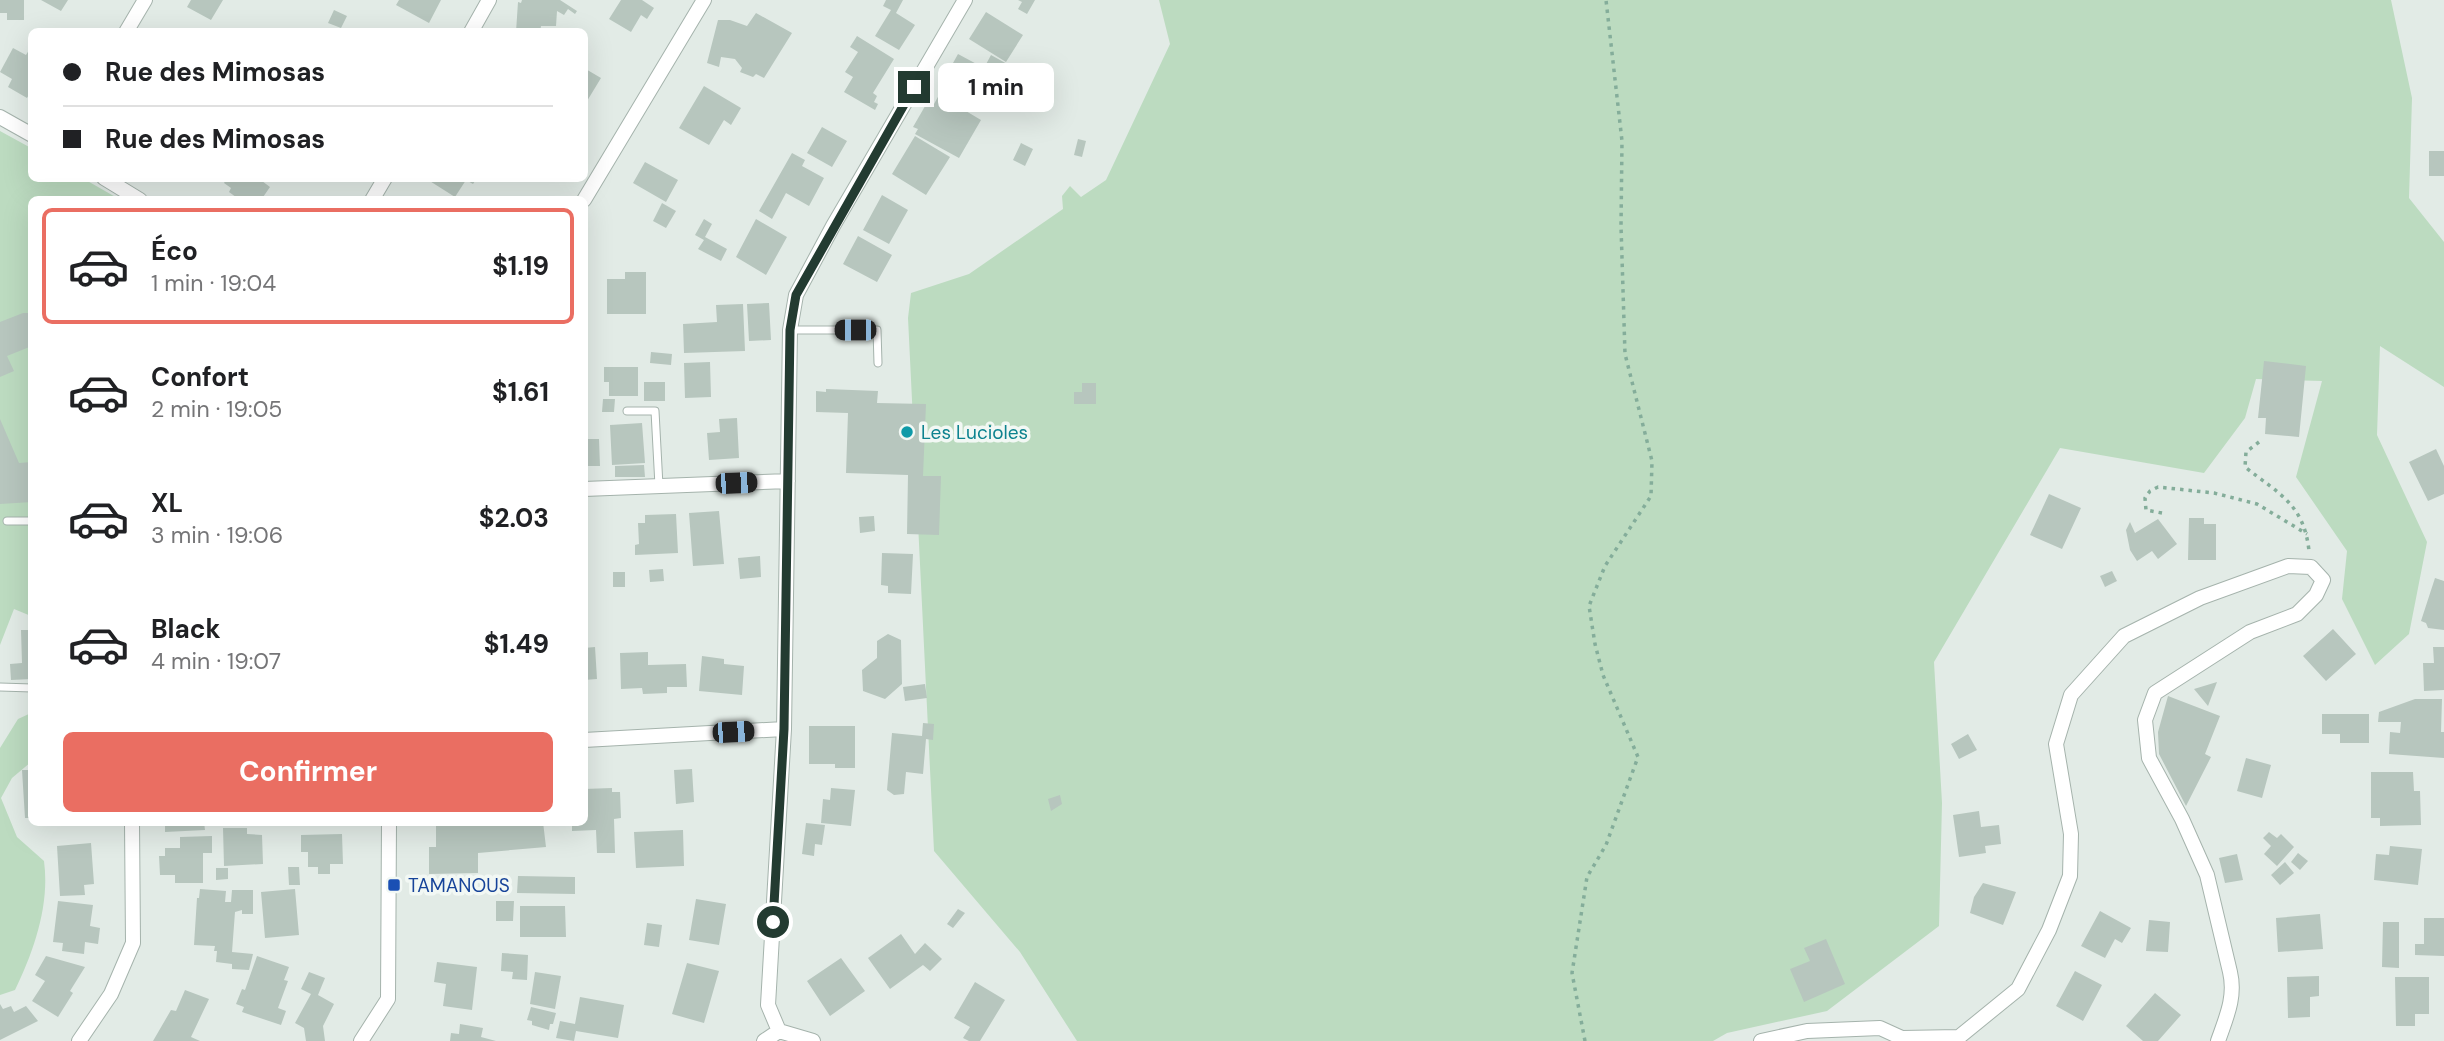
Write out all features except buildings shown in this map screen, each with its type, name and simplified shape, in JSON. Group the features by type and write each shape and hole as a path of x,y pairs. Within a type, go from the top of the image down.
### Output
{"street":[{"path":"128,28 145,0"},
{"path":"473,28 489,0"},
{"path":"586,196 704,0"},
{"path":"779,1031 768,1005 784,729 790,330 796,295 965,0"},
{"path":"0,117 28,133"},
{"path":"111,182 133,196"},
{"path":"588,489 788,481"},
{"path":"1761,1041 1807,1031 1880,1027 1899,1040 1959,1037 2018,989 2049,930 2070,876 2071,834 2056,744 2071,695 2124,636 2200,598 2288,566 2311,567 2323,580 2316,595 2297,614 2250,632 2155,693 2145,720 2149,758 2182,819 2207,875 2232,982 2230,1008 2218,1041"},
{"path":"588,740 784,729"},
{"path":"79,1041 111,994 133,943 132,826"},
{"path":"361,1041 388,999 389,826"},
{"path":"764,1041 779,1031"},
{"path":"779,1031 813,1041"}],"lane":[{"path":"790,330 877,330 878,363"},
{"path":"627,411 655,411 659,486"},
{"path":"7,520 28,521"},
{"path":"0,687 28,688"}],"path":[{"path":"1585,1041 1572,974 1587,877 1606,845 1638,757 1603,675 1595,644 1590,606 1605,566 1651,496 1651,461 1625,354 1621,226 1622,141 1606,0"},
{"path":"2259,442 2246,452 2245,467 2299,513 2307,534 2311,567"},
{"path":"2162,513 2146,510 2145,498 2150,491 2158,487 2214,493 2257,504 2307,534"}],"green space":[{"path":"1159,0 2391,0 2412,98 2409,198 2444,242 2444,387 2380,346 2377,435 2427,542 2409,634 2375,665 2342,599 2347,551 2296,477 2322,381 2256,379 2245,418 2204,473 2060,448 1934,662 1942,803 1939,926 1827,1011 1727,1033 1713,1041 1077,1041 1020,952 934,851 908,318 911,293 969,274 1063,209 1062,196 1070,186 1081,197 1106,180 1170,44"},
{"path":"0,131 28,146 28,182 89,182 114,196 28,196 28,615 14,609 0,645"},
{"path":"28,714 28,765 12,778 1,798 17,837 44,861 45,894 39,927 22,975 15,990 0,995 0,748 18,719"}],"place":[{"name":"Les Lucioles","path":"907,432"},
{"name":"TAMANOUS","path":"394,885"}],"route":[{"path":"773,922 784,729 790,330 796,295 914,87"}]}
